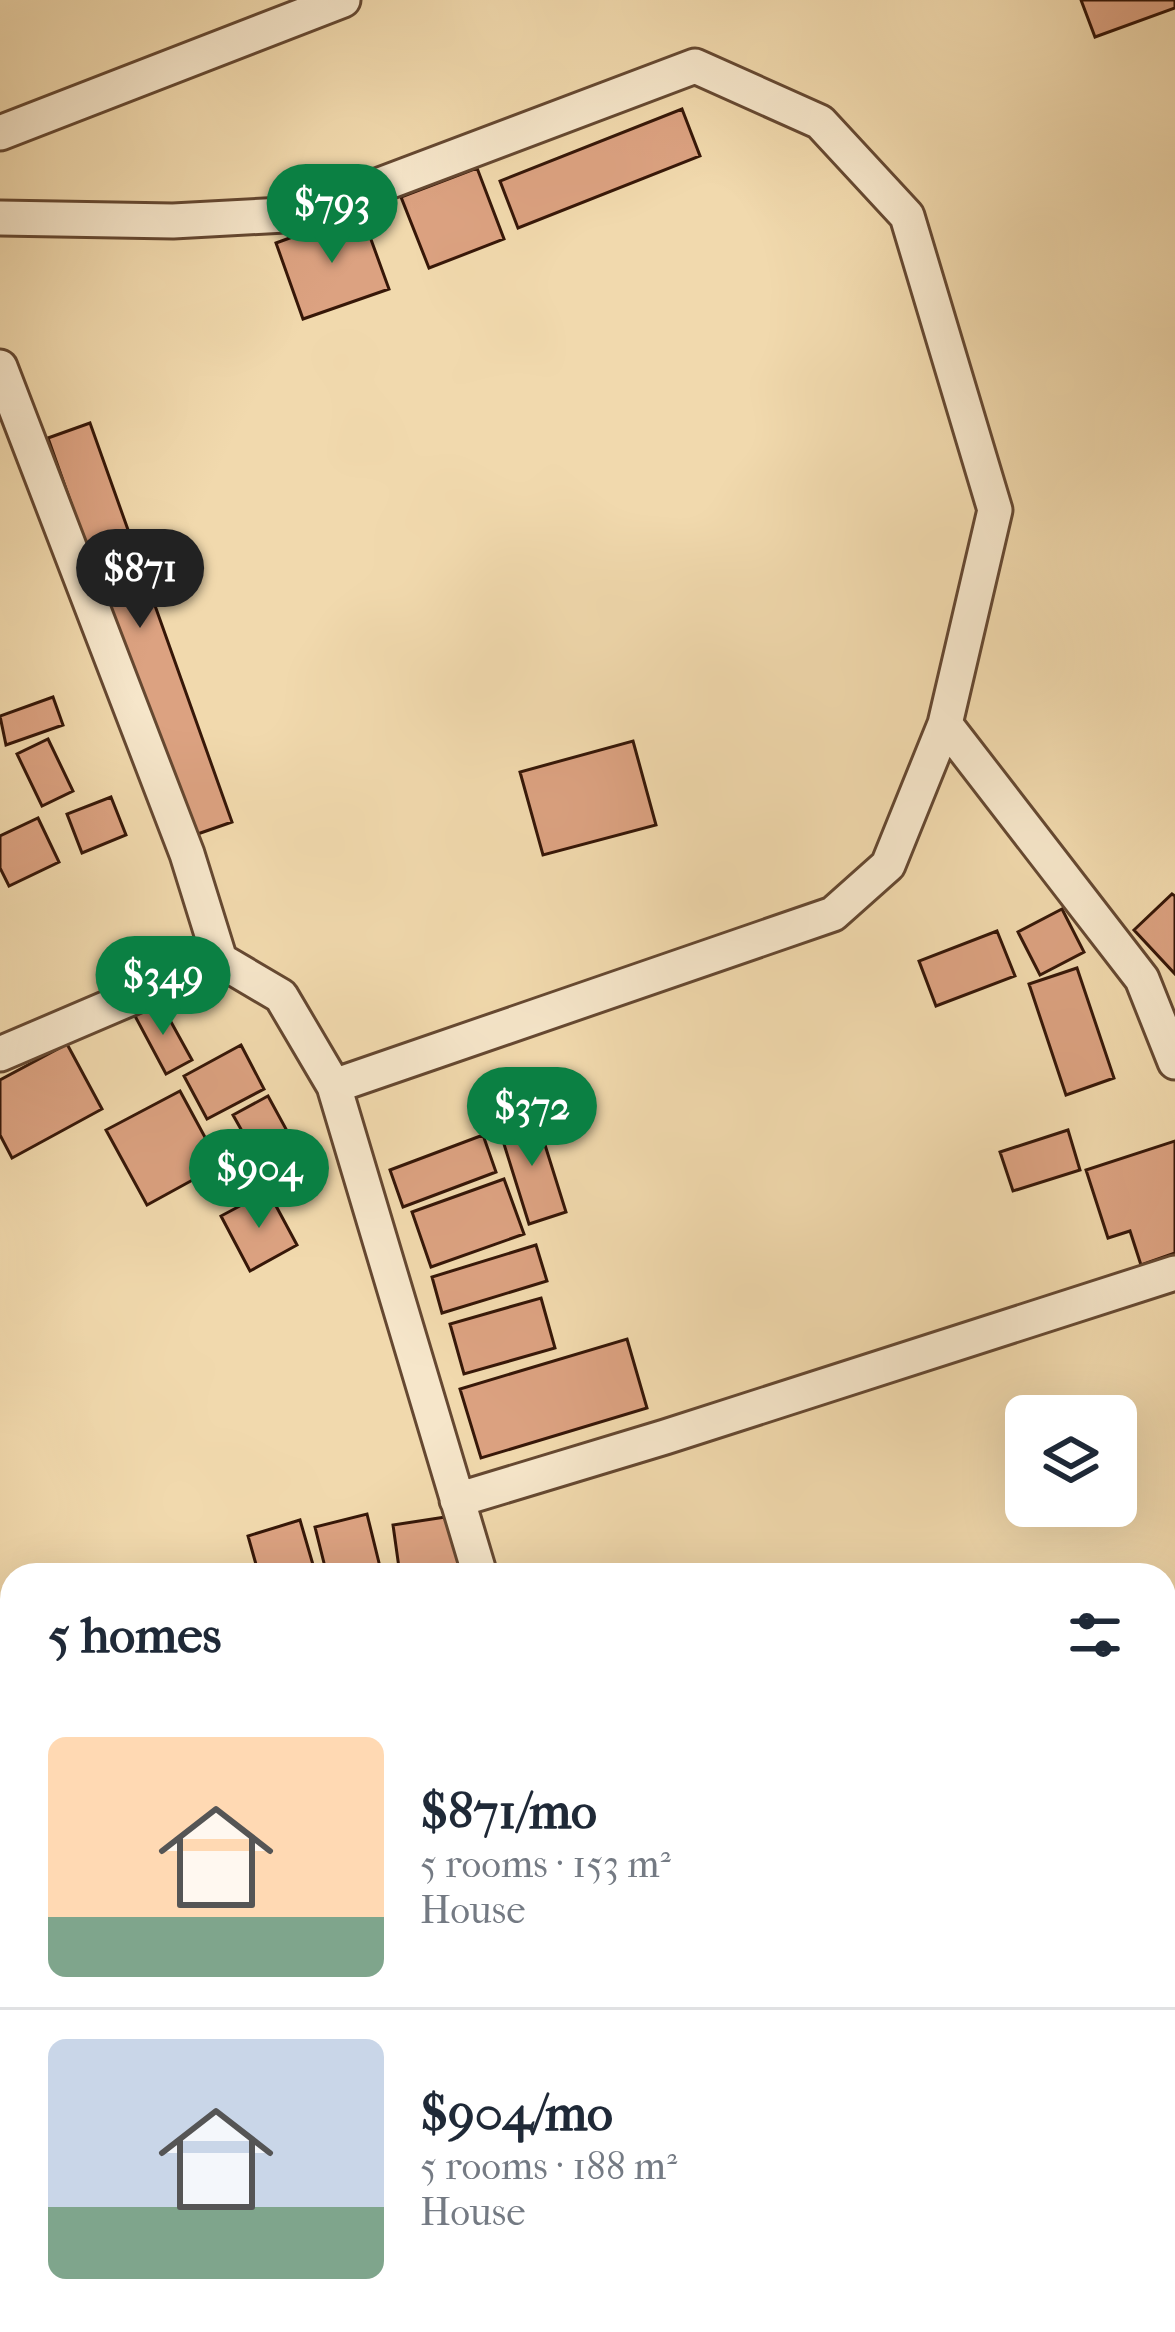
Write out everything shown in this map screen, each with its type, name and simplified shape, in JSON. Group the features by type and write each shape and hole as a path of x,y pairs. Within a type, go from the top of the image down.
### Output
{"street":[{"path":"0,134 343,0"},
{"path":"0,218 172,221 303,214 695,66 820,122 907,216 995,509 945,724 888,865 833,914 334,1086"},
{"path":"0,367 187,854 220,960 280,996 334,1086 476,1563"},
{"path":"945,724 1142,979 1175,1062"},
{"path":"0,1054 220,960"},
{"path":"457,1499 1175,1274"}],"building":[{"path":"1081,0 1175,0 1175,8 1095,37"},
{"path":"682,109 700,156 518,228 500,181"},
{"path":"477,168 504,239 429,268 401,197"},
{"path":"361,212 389,289 303,319 276,243"},
{"path":"90,423 232,822 189,837 48,438"},
{"path":"53,697 63,725 6,745 0,716"},
{"path":"48,739 73,791 42,806 17,754"},
{"path":"633,741 656,825 543,855 520,772"},
{"path":"111,797 126,835 82,853 67,814"},
{"path":"38,818 59,862 9,886 0,868 0,836"},
{"path":"1175,896 1175,974 1134,930"},
{"path":"1062,909 1084,952 1040,975 1018,932"},
{"path":"997,931 1015,976 936,1006 919,961"},
{"path":"1077,968 1114,1078 1066,1095 1029,984"},
{"path":"160,1002 192,1060 166,1074 135,1016"},
{"path":"67,1044 102,1109 12,1158 0,1135 0,1080"},
{"path":"241,1045 264,1089 207,1119 184,1076"},
{"path":"180,1091 220,1165 147,1205 106,1130"},
{"path":"268,1096 286,1129 251,1147 233,1115"},
{"path":"535,1113 566,1212 529,1224 498,1125"},
{"path":"1068,1130 1080,1170 1013,1191 1000,1152"},
{"path":"483,1135 496,1172 403,1207 390,1170"},
{"path":"1175,1141 1175,1253 1141,1265 1130,1231 1108,1238 1086,1170"},
{"path":"504,1179 524,1234 431,1267 412,1212"},
{"path":"268,1191 297,1245 250,1271 221,1216"},
{"path":"536,1245 547,1281 442,1313 432,1277"},
{"path":"541,1298 555,1348 464,1374 450,1324"},
{"path":"627,1339 647,1408 481,1458 460,1389"},
{"path":"367,1514 379,1563 324,1563 315,1527"},
{"path":"452,1516 460,1563 398,1563 393,1525"},
{"path":"300,1520 313,1563 256,1563 248,1536"}]}
